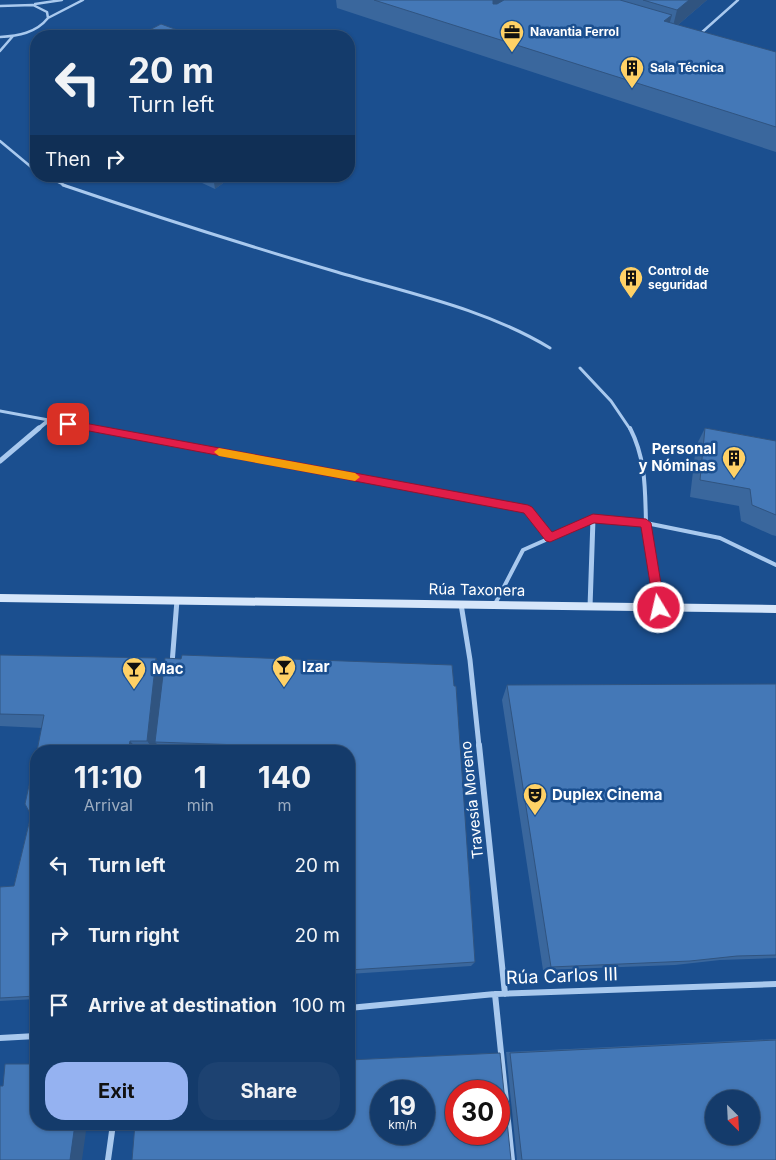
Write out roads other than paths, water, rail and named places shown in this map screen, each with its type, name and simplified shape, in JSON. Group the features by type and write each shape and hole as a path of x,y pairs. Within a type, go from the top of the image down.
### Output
{"street":[{"path":"0,461 49,420"},
{"path":"590,607 593,519"},
{"path":"646,523 659,608"},
{"name":"Rúa Taxonera","path":"0,598 776,609"},
{"path":"171,668 177,600"},
{"name":"Travesía Moreno","path":"461,604 470,660 505,994"},
{"name":"Rúa Carlos III","path":"355,1007 494,994 776,984"},
{"path":"494,994 512,1160"},
{"path":"0,1038 30,1036"},
{"path":"108,1160 112,1130"}],"lane":[{"path":"17,0 22,4"},
{"path":"0,6 33,5 62,0"},
{"path":"34,30 45,23 48,18 83,0"},
{"path":"695,39 738,0"},
{"path":"33,5 47,12 48,18"},
{"path":"0,37 13,36 30,31"},
{"path":"0,51 13,36"},
{"path":"0,141 30,166"},
{"path":"57,182 216,238 468,311 532,337 550,348"},
{"path":"580,368 616,406 629,425 638,445 644,468 646,523"},
{"path":"0,412 528,510 550,538"},
{"path":"495,605 523,550 593,519 646,523 720,538 776,565"}],"place":[{"name":"Navantia Ferrol","path":"512,53"},
{"name":"Sala Técnica","path":"632,89"},
{"name":"Control de seguridad","path":"631,299"},
{"name":"Personal y Nóminas","path":"734,479"},
{"name":"Izar","path":"284,688"},
{"name":"Mac","path":"134,690"},
{"name":"Duplex Cinema","path":"535,816"}]}
